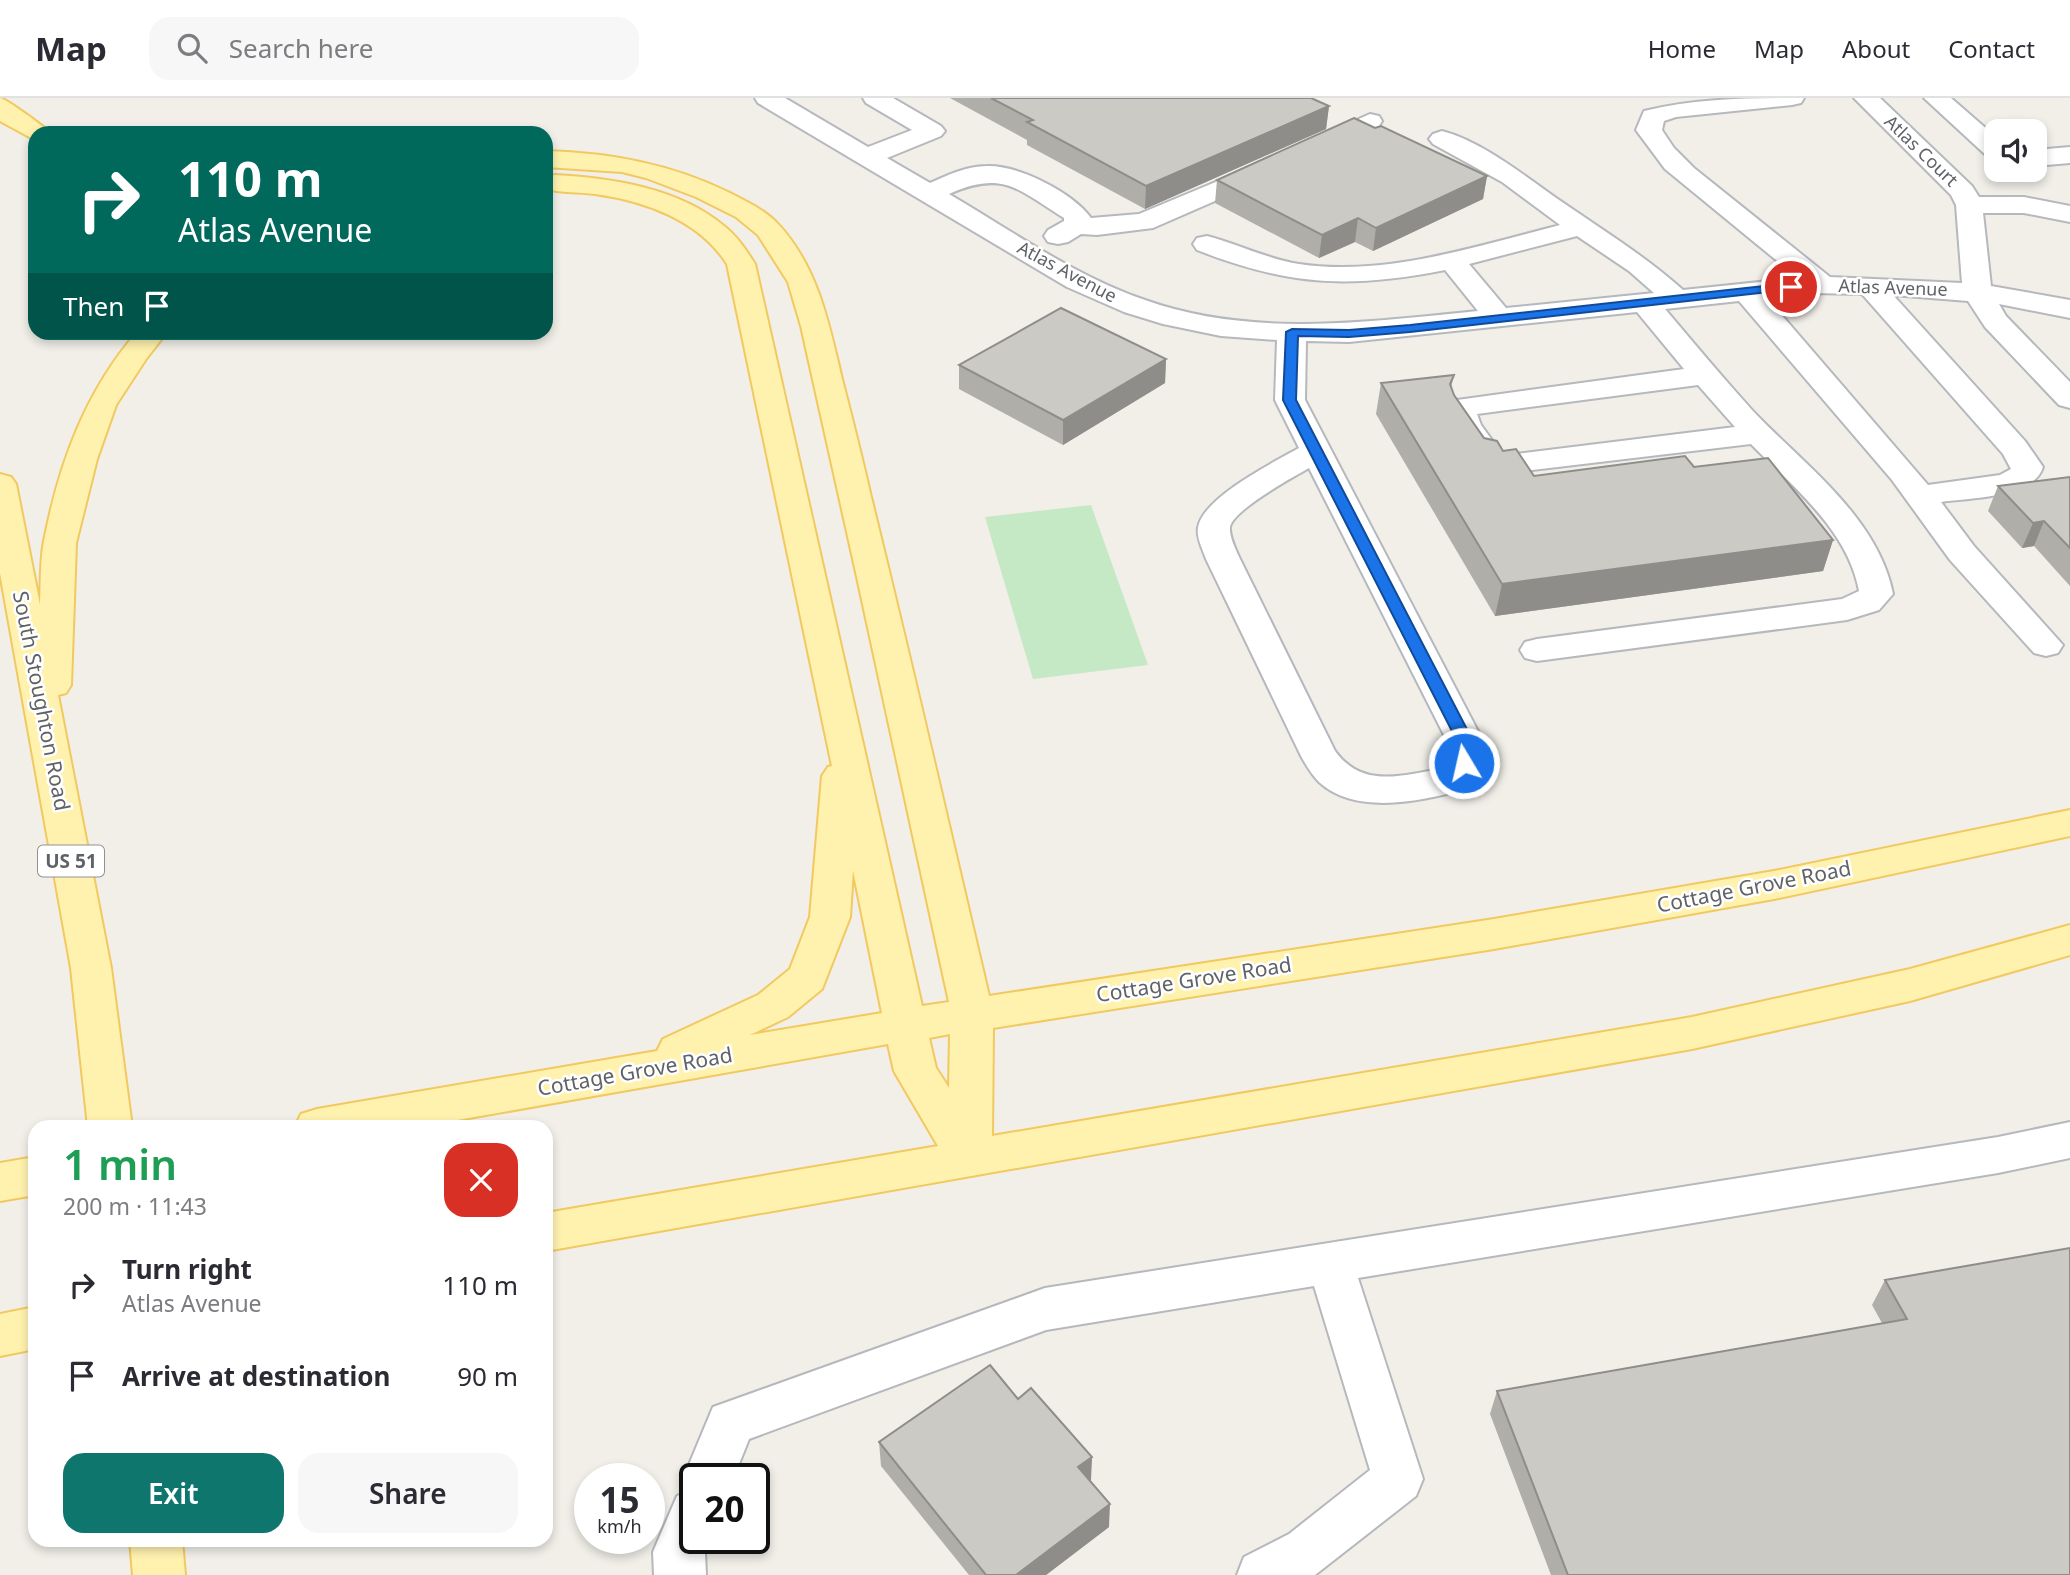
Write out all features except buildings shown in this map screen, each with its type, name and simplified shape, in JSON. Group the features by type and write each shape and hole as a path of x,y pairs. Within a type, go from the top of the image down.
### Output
{"main road":[{"path":"0,105 8,115 28,127"},
{"path":"553,159 622,164 655,172 705,191 745,211 768,229 784,250 802,282 815,326 871,564 972,1014 969,1157"},
{"path":"553,183 584,185 652,198 709,227 726,242 741,264 915,1071 969,1157"},
{"path":"50,754 60,543 81,459 101,405 146,340"},
{"name":"South Stoughton Road","path":"0,484 91,968 109,1120"},
{"path":"635,1072 773,1006 807,978 830,917 844,732"},
{"name":"Cottage Grove Road","path":"357,1120 972,1014 1507,932 1774,885 2070,823"},
{"path":"553,1231 1692,1033 1910,985 2070,940"},
{"path":"0,1182 28,1177"},
{"path":"0,1335 28,1329"},
{"path":"157,1547 159,1575"}],"street":[{"name":"Atlas Avenue","path":"767,98 1077,281 1134,306 1172,318 1221,327 1349,334 1745,290 1823,285 1978,292 2070,309"},
{"path":"866,157 932,131 875,98"},
{"path":"1792,98 1744,100 1675,110 1653,116 1648,130 1662,150 1686,172 1823,285"},
{"path":"1911,107 1984,145"},
{"name":"Atlas Court","path":"1911,107 1949,176 1963,192 1969,205 1978,292"},
{"path":"1024,249 1063,234 1076,225 1119,226 1144,222 1370,121"},
{"path":"1442,139 1511,176 1582,228 1639,265 1676,298"},
{"path":"2047,157 2070,155"},
{"path":"929,193 973,175 998,174 1014,178 1073,212 1078,219 1076,225"},
{"path":"1969,205 2024,205 2070,214"},
{"path":"1207,244 1246,260 1315,274 1384,271 1450,259 1582,228"},
{"path":"1450,259 1500,319"},
{"path":"1869,285 2014,448 2027,467 2025,474 2008,483 1919,496"},
{"path":"1745,290 1903,473 1962,554 2046,645"},
{"path":"1978,292 1995,321 2070,399"},
{"path":"1537,650 1847,609 1867,602 1876,594 1877,583 1863,552 1819,494 1758,434 1644,302"},
{"path":"1292,332 1290,400 1463,737 1464,763 1452,780 1379,790 1355,786 1333,774 1319,756 1223,559 1214,528 1219,516 1257,486 1315,451"},
{"path":"1706,375 1468,406 1462,414 1466,425 1491,461 1507,464 1758,434"},
{"path":"715,1463 731,1423 1045,1309 1971,1160 2070,1140"},
{"path":"1263,1575 1307,1552 1398,1479 1330,1263"},
{"path":"679,1554 680,1575"}],"green space":[{"path":"1091,505 1148,665 1033,679 985,517"}],"route":[{"path":"1464,763 1463,737 1290,400 1292,332 1349,334 1410,329 1791,287"}]}
